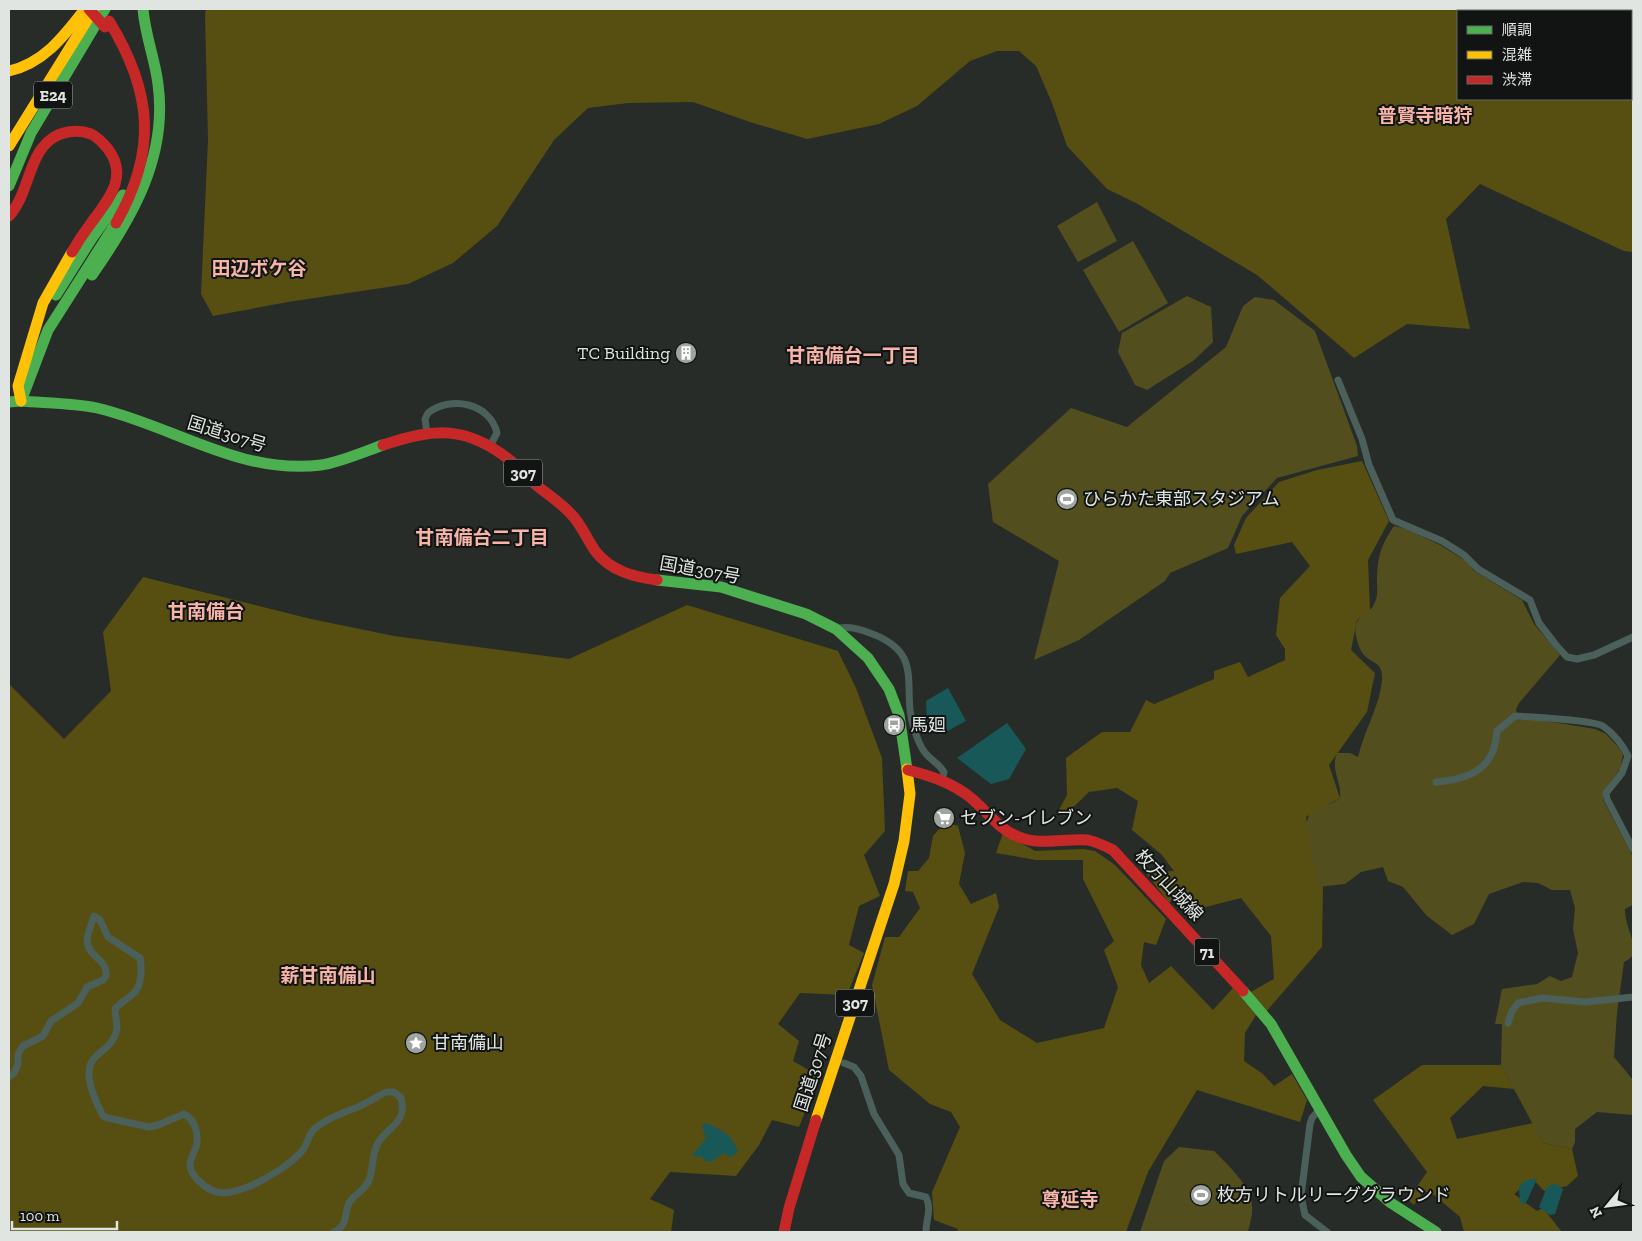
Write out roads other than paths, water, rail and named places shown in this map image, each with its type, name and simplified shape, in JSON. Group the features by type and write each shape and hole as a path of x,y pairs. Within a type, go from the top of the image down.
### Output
{"main road":[{"path":"9,71 24,66 43,55 70,30 85,9"},
{"path":"21,401 28,386 37,354 48,330 122,213 134,188 141,164 145,121 142,91 128,50 107,24 89,9"},
{"name":"E24","path":"9,146 94,9"},
{"path":"35,332 50,304 92,238 124,194 134,164 138,131 135,92 126,63 99,9"},
{"name":"E24","path":"9,186 31,133 105,9"},
{"path":"48,330 75,300 114,244 148,179 159,134 161,109 158,83 146,35 143,9"},
{"path":"9,216 23,194 37,156 43,146 60,134 72,131 90,134 100,139 115,159 118,169 115,188 77,244 44,299 18,386 21,401"},
{"name":"国道307号","path":"9,402 21,401 96,408 134,420 207,448 262,464 323,465 408,437 441,432 459,434 479,440 511,461 570,513 580,525 597,553 618,571 650,579 721,587 806,614 836,629 868,658 890,689 899,715 910,794 904,841 894,884 788,1208 784,1232"},
{"name":"枚方山城線","path":"908,770 942,780 956,787 978,804 1005,830 1019,838 1036,843 1071,840 1099,843 1113,850 1244,992 1271,1024 1346,1156 1361,1177 1391,1203 1436,1232"}],"street":[{"path":"1338,380 1362,439 1369,465 1393,520 1442,541 1464,555 1478,569 1530,600 1539,623 1567,657 1577,659 1594,655 1633,637"},
{"path":"427,433 425,419 428,412 441,406 466,404 484,412 495,426 497,433 490,446"},
{"path":"836,629 849,627 864,630 888,640 899,650 907,665 914,729 920,746 926,755 940,765 944,772 942,780"},
{"path":"1436,782 1466,777 1479,771 1489,759 1496,746 1497,731 1515,716 1538,717 1602,726 1624,748 1628,756 1622,773 1606,793 1607,799 1633,849"},
{"path":"9,1077 14,1073 18,1064 18,1054 23,1046 43,1036 52,1021 78,1003 87,987 106,976 105,966 89,949 87,938 94,916 100,920 108,937 134,953 140,958 141,964 140,983 136,992 115,1009 117,1028 112,1040 107,1049 92,1062 89,1072 98,1107 103,1116 108,1118 149,1127 184,1114 190,1117 194,1124 197,1142 190,1164 192,1171 204,1186 212,1191 220,1193 244,1188 274,1173 290,1163 304,1150 307,1138 312,1131 328,1119 365,1104 387,1092 394,1092 401,1098 403,1111 391,1130 378,1142 366,1186 349,1204 344,1224 334,1232"},
{"path":"1508,1023 1512,1011 1518,1003 1542,998 1586,1002 1633,997"},
{"path":"844,1063 854,1067 860,1076 874,1114 899,1155 903,1184 909,1193 926,1197 930,1205 926,1232"},
{"path":"1320,1109 1312,1118 1310,1124 1302,1196 1305,1215 1327,1232"}],"water":[{"path":"948,688 966,721 940,735 938,729 930,732 927,723 926,701"},
{"path":"1007,723 1026,749 1009,779 991,784 957,758"},
{"path":"706,1123 730,1137 738,1152 730,1157 724,1153 711,1162 705,1161 701,1156 692,1155 706,1139 702,1125"},
{"path":"1537,1179 1525,1205 1520,1202 1519,1187 1523,1182"},
{"path":"1552,1184 1558,1185 1563,1189 1555,1214 1550,1215 1539,1207 1547,1187"}],"place":[{"name":"TC Building","path":"686,353"},
{"name":"ひらかた東部スタジアム","path":"1067,499"},
{"name":"馬廻","path":"894,725"},
{"name":"セブン-イレブン","path":"944,818"},
{"name":"甘南備山","path":"416,1043"},
{"name":"枚方リトルリーググラウンド","path":"1201,1195"}],"district":[{"name":"普賢寺暗狩","path":"1425,115"},
{"name":"田辺ボケ谷","path":"259,268"},
{"name":"甘南備台一丁目","path":"853,355"},
{"name":"甘南備台二丁目","path":"482,537"},
{"name":"甘南備台","path":"206,611"},
{"name":"薪甘南備山","path":"328,975"},
{"name":"尊延寺","path":"1070,1199"}]}
